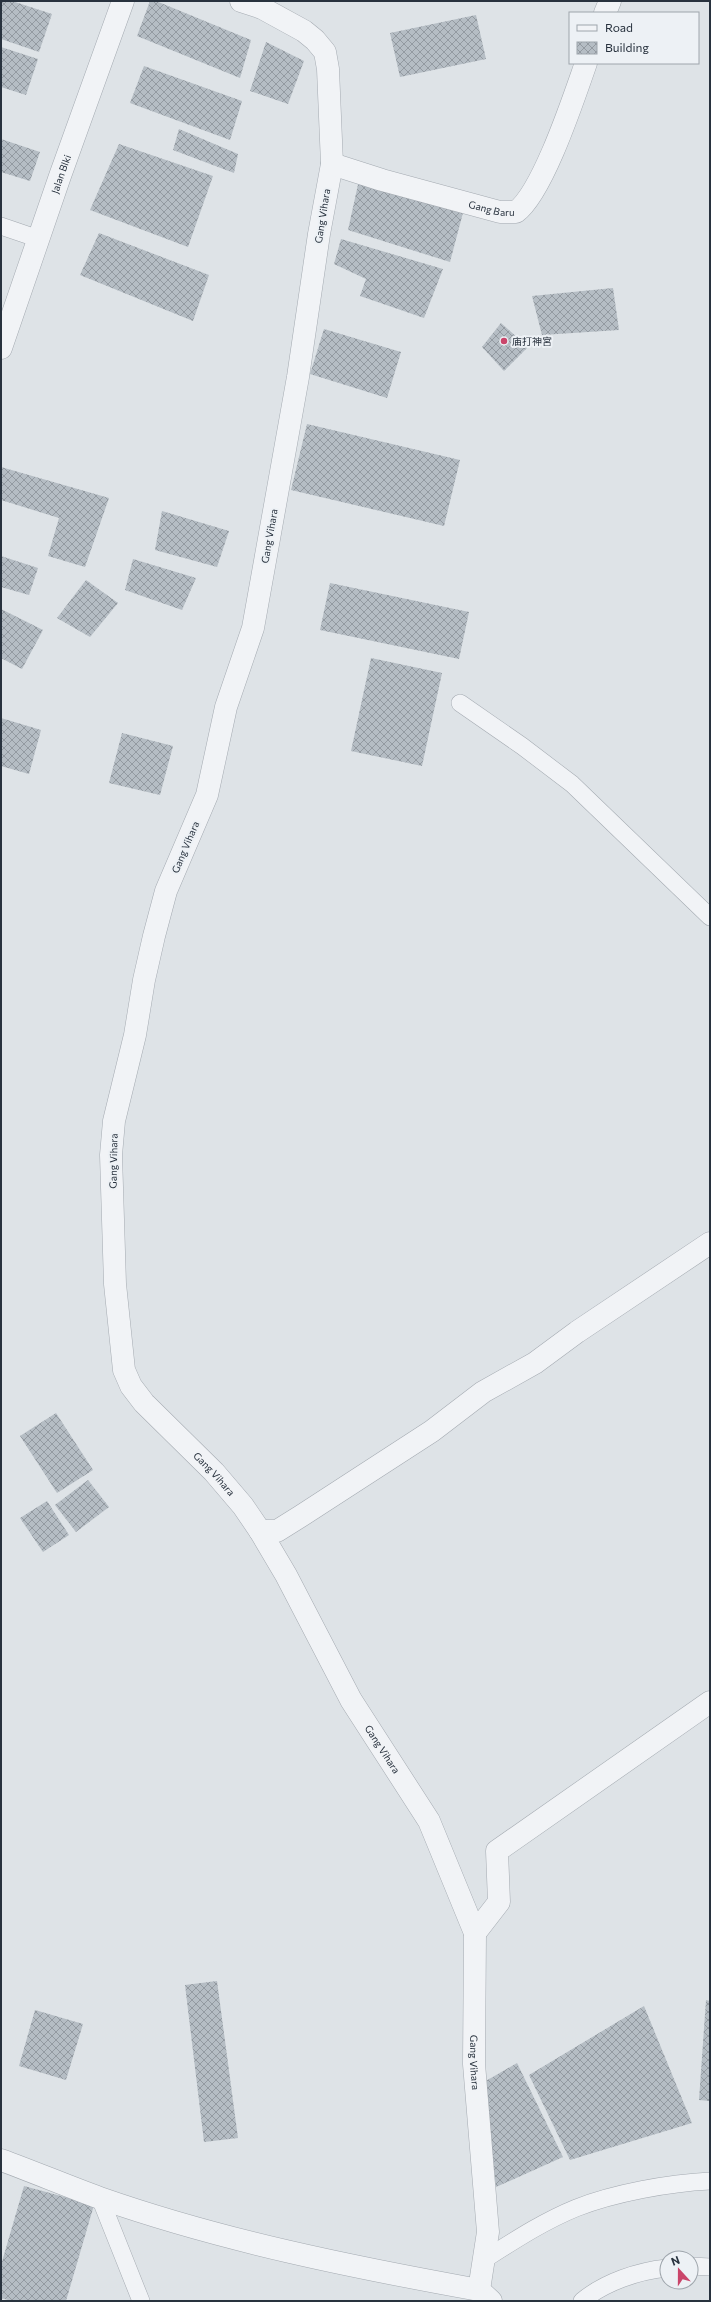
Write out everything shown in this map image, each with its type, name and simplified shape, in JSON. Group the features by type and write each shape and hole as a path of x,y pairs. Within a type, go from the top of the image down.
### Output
{"street":[{"name":"Jalan Blki","path":"1,348 60,176 123,1"},
{"name":"Gang Vihara","path":"240,1 262,8 304,31 316,40 325,52 328,69 332,164 319,234 298,377 253,628 226,707 207,795 166,891 144,980 135,1035 114,1121 111,1155 115,1284 124,1370 131,1386 144,1403 214,1472 243,1506 260,1531 286,1574 351,1700 428,1821 475,1933 474,2064 488,2232 485,2259 485,2296"},
{"path":"606,12 610,1"},
{"name":"Gang Baru","path":"332,164 382,180 500,212 516,212 525,203 547,164 586,64"},
{"path":"260,1531 277,1531 432,1431 483,1392 536,1363 577,1332 710,1243"},
{"path":"475,1933 500,1902 497,1851 710,1702"},
{"path":"1,2160 100,2198 219,2233 327,2261 485,2296"}],"lane":[{"path":"1,226 39,239"},
{"path":"460,704 522,746 572,784 710,917"},
{"path":"485,2259 539,2226 576,2208 599,2200 669,2185 710,2181"},
{"path":"100,2198 141,2301"},
{"path":"699,2266 710,2267"},
{"path":"582,2301 616,2281 650,2270 659,2269"}],"building":[{"path":"1,1 12,1 52,14 39,52 1,39"},
{"path":"150,1 156,1 251,40 240,78 137,36"},
{"path":"476,15 486,59 400,77 390,33"},
{"path":"266,42 304,61 288,104 250,91"},
{"path":"1,47 38,59 26,95 1,87"},
{"path":"144,66 242,101 230,140 130,103"},
{"path":"179,129 238,154 234,173 173,150"},
{"path":"1,139 40,152 30,181 1,172"},
{"path":"119,144 213,176 188,247 90,210"},
{"path":"359,180 464,209 450,262 348,230"},
{"path":"99,233 209,275 193,321 80,275"},
{"path":"341,239 443,269 424,318 360,296 366,279 334,264"},
{"path":"613,288 619,330 542,335 532,296"},
{"name":"庙打神宮","path":"501,323 528,347 504,371 482,347"},
{"path":"324,329 401,352 387,398 310,374"},
{"path":"307,424 460,460 444,526 291,490"},
{"path":"1,467 109,498 85,567 48,556 59,518 1,500"},
{"path":"162,511 229,531 217,567 155,550"},
{"path":"1,556 38,568 29,595 1,587"},
{"path":"133,559 196,578 182,610 125,590"},
{"path":"86,580 118,603 90,637 57,618"},
{"path":"330,583 469,612 459,659 320,630"},
{"path":"1,609 43,630 22,669 1,658"},
{"path":"371,658 442,673 422,766 351,751"},
{"path":"1,718 41,730 29,774 1,766"},
{"path":"122,733 173,746 160,795 109,783"},
{"path":"56,1413 93,1470 57,1493 20,1436"},
{"path":"88,1480 109,1507 76,1532 55,1505"},
{"path":"47,1501 69,1535 43,1552 20,1518"},
{"path":"217,1981 238,2138 204,2142 185,1985"},
{"path":"706,2000 710,2001 710,2101 699,2100"},
{"path":"644,2006 692,2123 570,2160 529,2075"},
{"path":"35,2010 83,2024 66,2080 19,2066"},
{"path":"517,2063 563,2157 496,2187 484,2082"},
{"path":"24,2186 94,2205 66,2301 11,2301 1,2298 1,2265"}],"place":[{"name":"庙打神宮","path":"504,341"}]}
